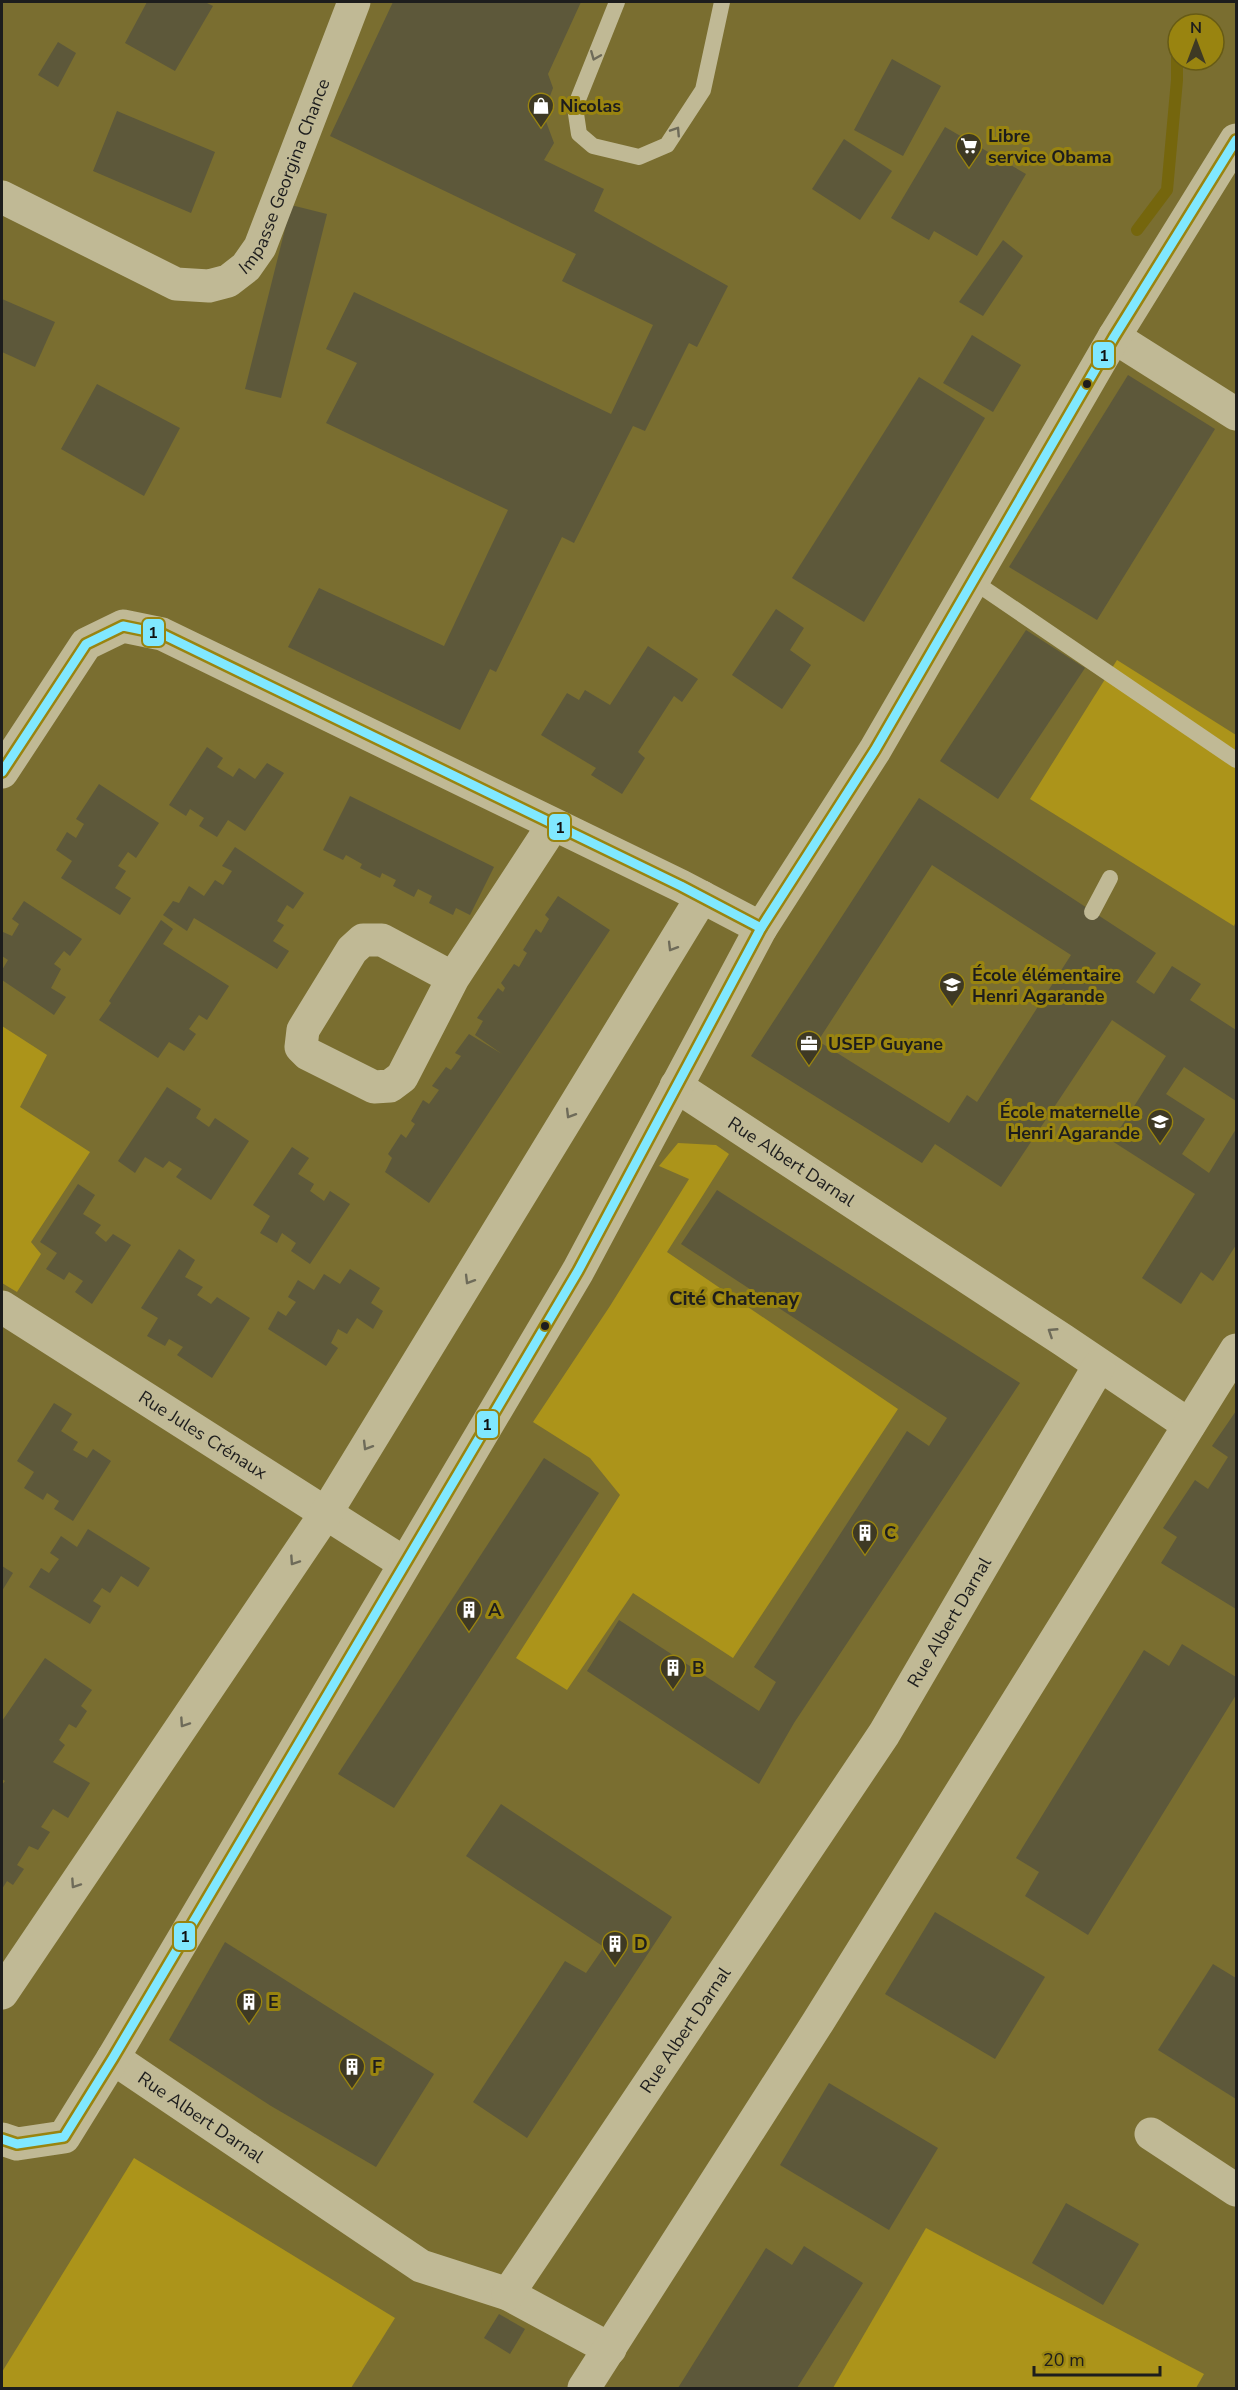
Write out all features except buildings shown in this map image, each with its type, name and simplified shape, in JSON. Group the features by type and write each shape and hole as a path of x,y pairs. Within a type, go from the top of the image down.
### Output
{"street":[{"name":"Impasse Georgina Chance","path":"2,197 176,284 209,286 228,281 246,267 260,247 354,2"},
{"path":"2,2139 17,2144 64,2137 114,2058 578,1271 761,928 875,750 1114,337 1236,140"},
{"path":"1114,337 1236,414"},
{"path":"2,772 86,644 123,626 162,634 702,897 761,928"},
{"path":"453,978 382,940 363,940 352,950 303,1030 301,1047 308,1054 374,1087 390,1086 402,1077 453,978 553,825"},
{"path":"2,1993 326,1513 702,897"},
{"name":"Rue Albert Darnal","path":"508,2294 884,1734 1099,1366 1064,1340 676,1086"},
{"name":"Rue Jules Crénaux","path":"2,1307 404,1563"},
{"path":"584,2388 818,2022 1236,1350"},
{"path":"1099,1366 1189,1425"},
{"name":"Rue Albert Darnal","path":"114,2058 421,2266 508,2294 610,2349"},
{"path":"1151,2134 1236,2190"}],"lane":[{"path":"617,2 575,107 579,134 593,146 639,157 667,146 703,90 722,2"},
{"path":"973,580 1236,760"},
{"path":"1092,912 1110,878"}],"shaded area":[{"path":"1117,660 1236,735 1236,921 1234,926 1030,799"},
{"path":"2,1026 47,1055 20,1107 90,1152 31,1242 41,1254 17,1292 2,1283"},
{"path":"678,1143 716,1145 729,1154 667,1252 898,1409 733,1658 633,1593 567,1690 516,1658 620,1495 590,1458 533,1422 610,1306 689,1179 659,1166"},
{"path":"134,2158 395,2318 351,2388 2,2388 2,2372"},
{"path":"926,2228 1204,2374 1196,2388 833,2388"}],"waterway":[{"path":"1137,230 1167,190 1177,72"}],"transit line":[{"name":"1","path":"2,2139 17,2144 64,2137 113,2058 578,1271 761,928 875,750 1114,337 1236,140"},
{"name":"1","path":"2,772 86,644 123,626 162,634 681,886 761,928"}],"place":[{"name":"Nicolas","path":"541,129"},
{"name":"Libre service Obama","path":"969,169"},
{"name":"École élémentaire Henri Agarande","path":"952,1008"},
{"name":"USEP Guyane","path":"809,1067"},
{"name":"École maternelle Henri Agarande","path":"1160,1145"},
{"name":"C","path":"865,1556"},
{"name":"A","path":"469,1633"},
{"name":"B","path":"673,1691"},
{"name":"D","path":"615,1967"},
{"name":"E","path":"249,2025"},
{"name":"F","path":"352,2090"}],"district":[{"name":"Cité Chatenay","path":"734,1298"}]}
